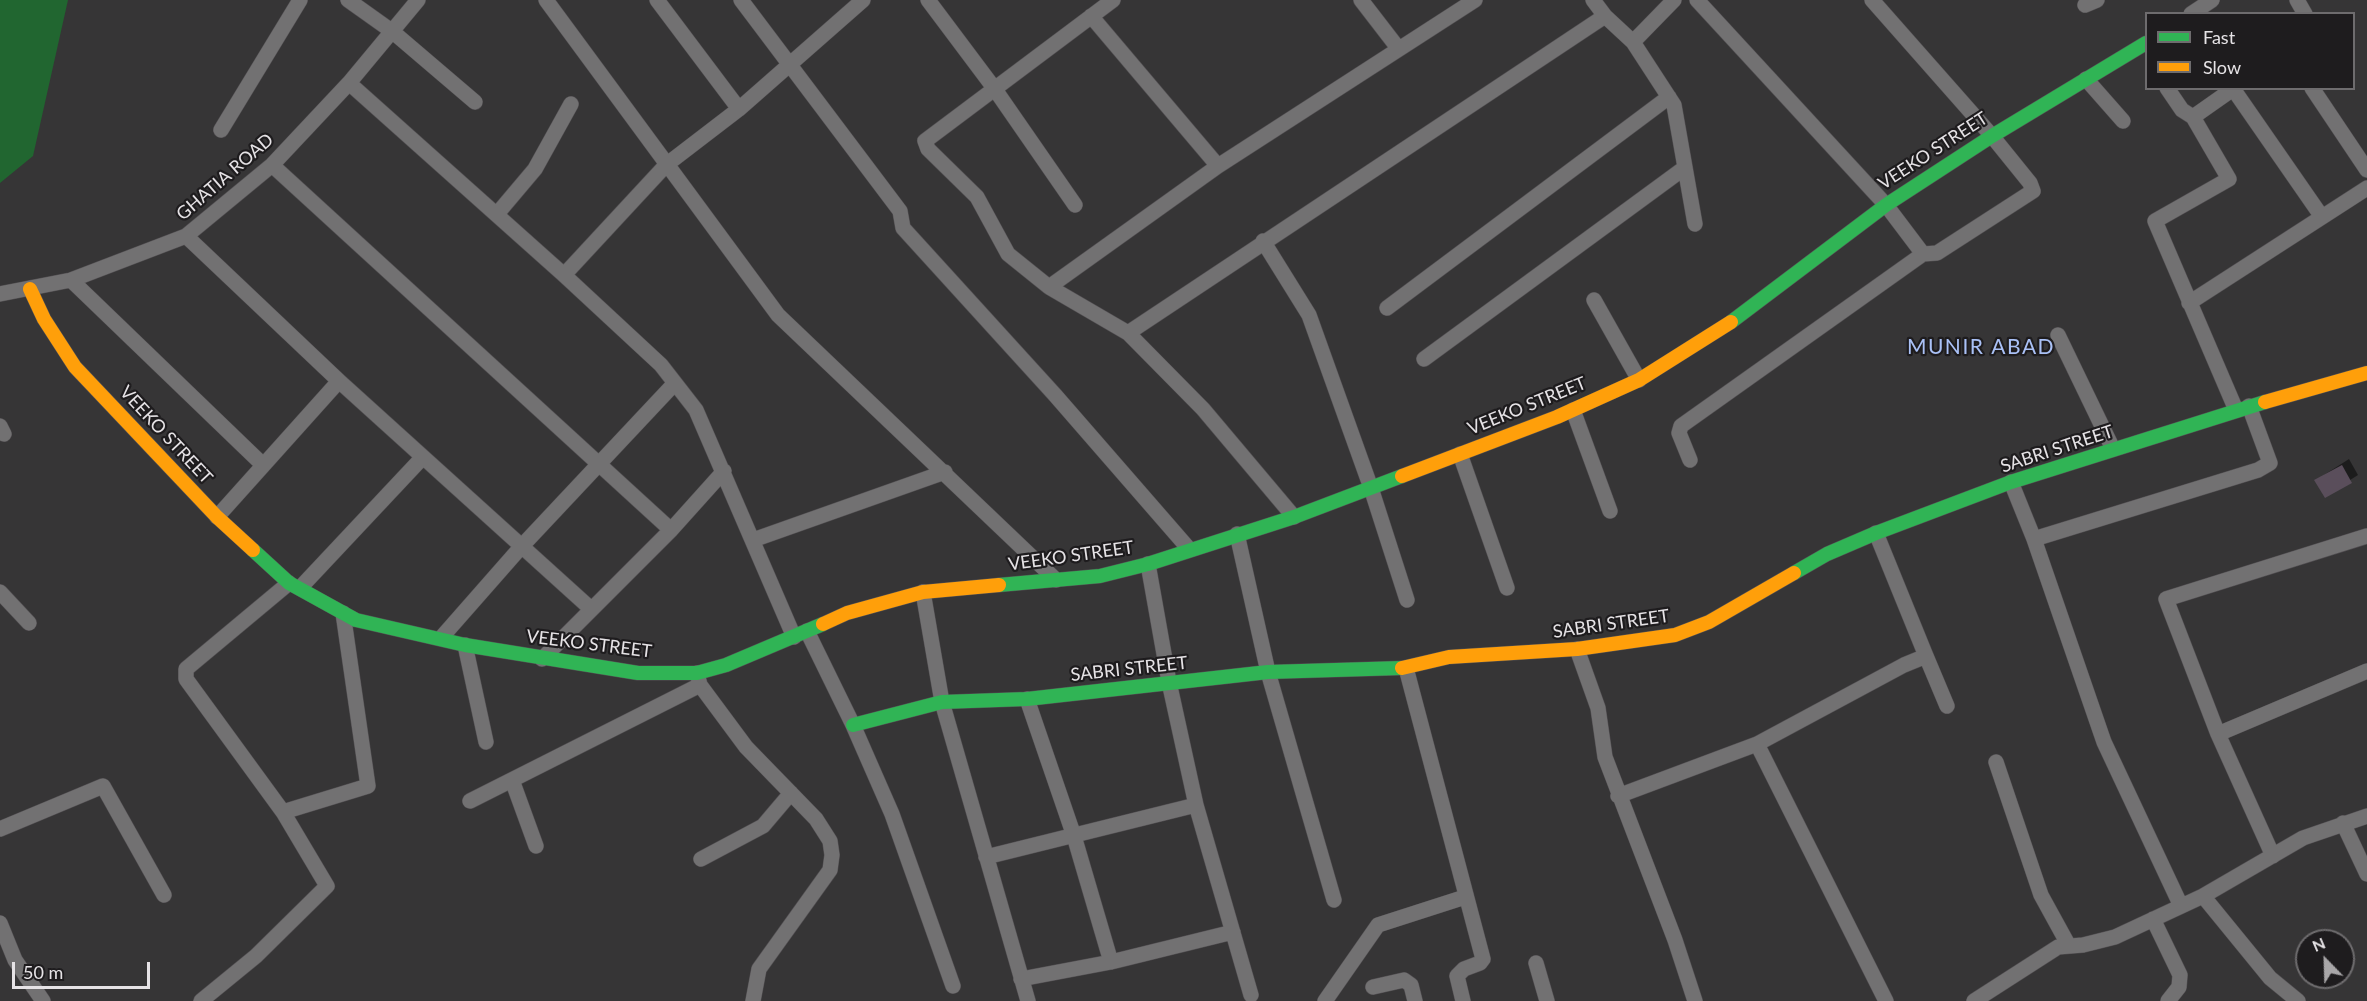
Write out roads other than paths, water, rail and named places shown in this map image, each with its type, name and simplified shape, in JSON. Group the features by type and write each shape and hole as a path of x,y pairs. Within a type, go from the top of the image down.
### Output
{"street":[{"path":"221,130 300,0"},
{"path":"348,0 393,32 475,102"},
{"name":"GHATIA ROAD","path":"0,294 71,280 186,236 272,165 349,83 418,0"},
{"path":"546,0 778,315 1056,580"},
{"path":"657,0 739,109"},
{"path":"741,0 900,211 903,228 1055,395 1190,549"},
{"path":"564,275 666,165 790,67 863,0"},
{"path":"928,0 994,88 1076,205"},
{"path":"1113,0 925,141 928,149 977,197 1008,254 1049,287 1128,333 1203,409 1294,517"},
{"path":"1361,0 1398,48"},
{"path":"1049,287 1218,166 1398,48 1476,0"},
{"path":"1593,0 1605,16 1633,42 1674,105 1680,127 1683,169 1695,224"},
{"path":"1633,42 1674,0"},
{"path":"1697,0 1886,205 1923,254"},
{"path":"1690,459 1679,433 1681,426 1923,254 1937,253 2032,191 2030,183 1992,136 1872,0"},
{"path":"2194,12 2212,0"},
{"path":"1091,16 1218,166"},
{"path":"1128,333 1263,241 1605,16"},
{"name":"VEEKO STREET","path":"30,289 44,319 75,367 217,517 294,586 356,620 465,645 542,659 699,679 847,613 923,592 1100,576 1148,564 1294,517 1573,410 1638,380 1714,334 1886,205 1992,136 2086,79 2144,50"},
{"path":"2086,79 2123,121"},
{"path":"349,83 497,214 661,365 696,410 753,540 800,634 853,725 892,814 953,986"},
{"path":"2034,539 2258,470 2270,463 2189,303 2155,221 2229,179 2193,117 2182,110 2168,90"},
{"path":"2313,90 2367,170"},
{"path":"2193,117 2229,91 2236,93 2322,217"},
{"path":"1387,308 1669,97"},
{"path":"497,214 535,169 571,104"},
{"path":"272,165 671,530"},
{"path":"1424,359 1683,169"},
{"path":"2189,303 2367,188"},
{"path":"186,236 339,381 590,608"},
{"path":"1263,241 1309,315 1371,488 1407,600"},
{"path":"71,280 262,464"},
{"path":"1594,300 1638,380"},
{"path":"2058,335 2113,449"},
{"name":"SABRI STREET","path":"853,725 942,702 1028,699 1268,672 1406,669 1449,657 1577,649 1674,635 1709,622 1827,554 1876,533 2011,482 2243,408 2367,373"},
{"path":"217,517 262,464 339,381"},
{"path":"441,638 521,547 675,383"},
{"path":"1573,410 1610,511"},
{"path":"1460,454 1507,588"},
{"path":"201,1001 256,956 327,886 283,812 186,679 186,669 294,586 423,457"},
{"path":"542,659 590,608 671,530 724,471"},
{"path":"753,540 945,472"},
{"path":"2011,482 2034,539 2104,742 2181,906"},
{"path":"1876,533 1947,706"},
{"path":"1237,534 1268,672 1334,900"},
{"path":"2273,856 2218,734 2166,600 2367,536"},
{"path":"1148,564 1169,682 1196,805 1251,995"},
{"path":"0,592 29,623"},
{"path":"923,592 942,702 1028,1001"},
{"path":"283,812 368,786 343,613"},
{"path":"465,645 486,742"},
{"path":"1577,649 1598,708 1605,757 1618,796 1675,940 1695,1001"},
{"path":"1618,796 1757,744 1904,665 1926,656"},
{"path":"1406,669 1483,959 1480,963 1464,969 1457,976 1463,1001"},
{"path":"2218,734 2367,670"},
{"path":"470,801 699,679 746,747 816,819 830,841 832,855 830,870 759,969 753,1001"},
{"path":"1028,699 1074,836 1112,962"},
{"path":"1757,744 1886,1001"},
{"path":"1996,762 2041,895 2069,946"},
{"path":"512,780 536,846"},
{"path":"0,829 103,786 164,895"},
{"path":"701,859 763,826 791,793"},
{"path":"986,857 1196,805"},
{"path":"1974,1001 2058,947 2115,937 2203,896 2303,838 2367,816"},
{"path":"2343,823 2367,874"},
{"path":"2203,896 2270,978 2298,1001"},
{"path":"1325,1001 1378,925 1465,897"},
{"path":"2153,919 2180,975 2179,987 2168,1001"},
{"path":"0,923 15,960 43,1001"},
{"path":"1021,979 1112,962 1233,932"},
{"path":"1536,963 1547,1001"},
{"path":"1373,987 1398,979 1404,980 1411,985 1415,1001"}],"district":[{"name":"MUNIR ABAD","path":"1981,347"}]}
